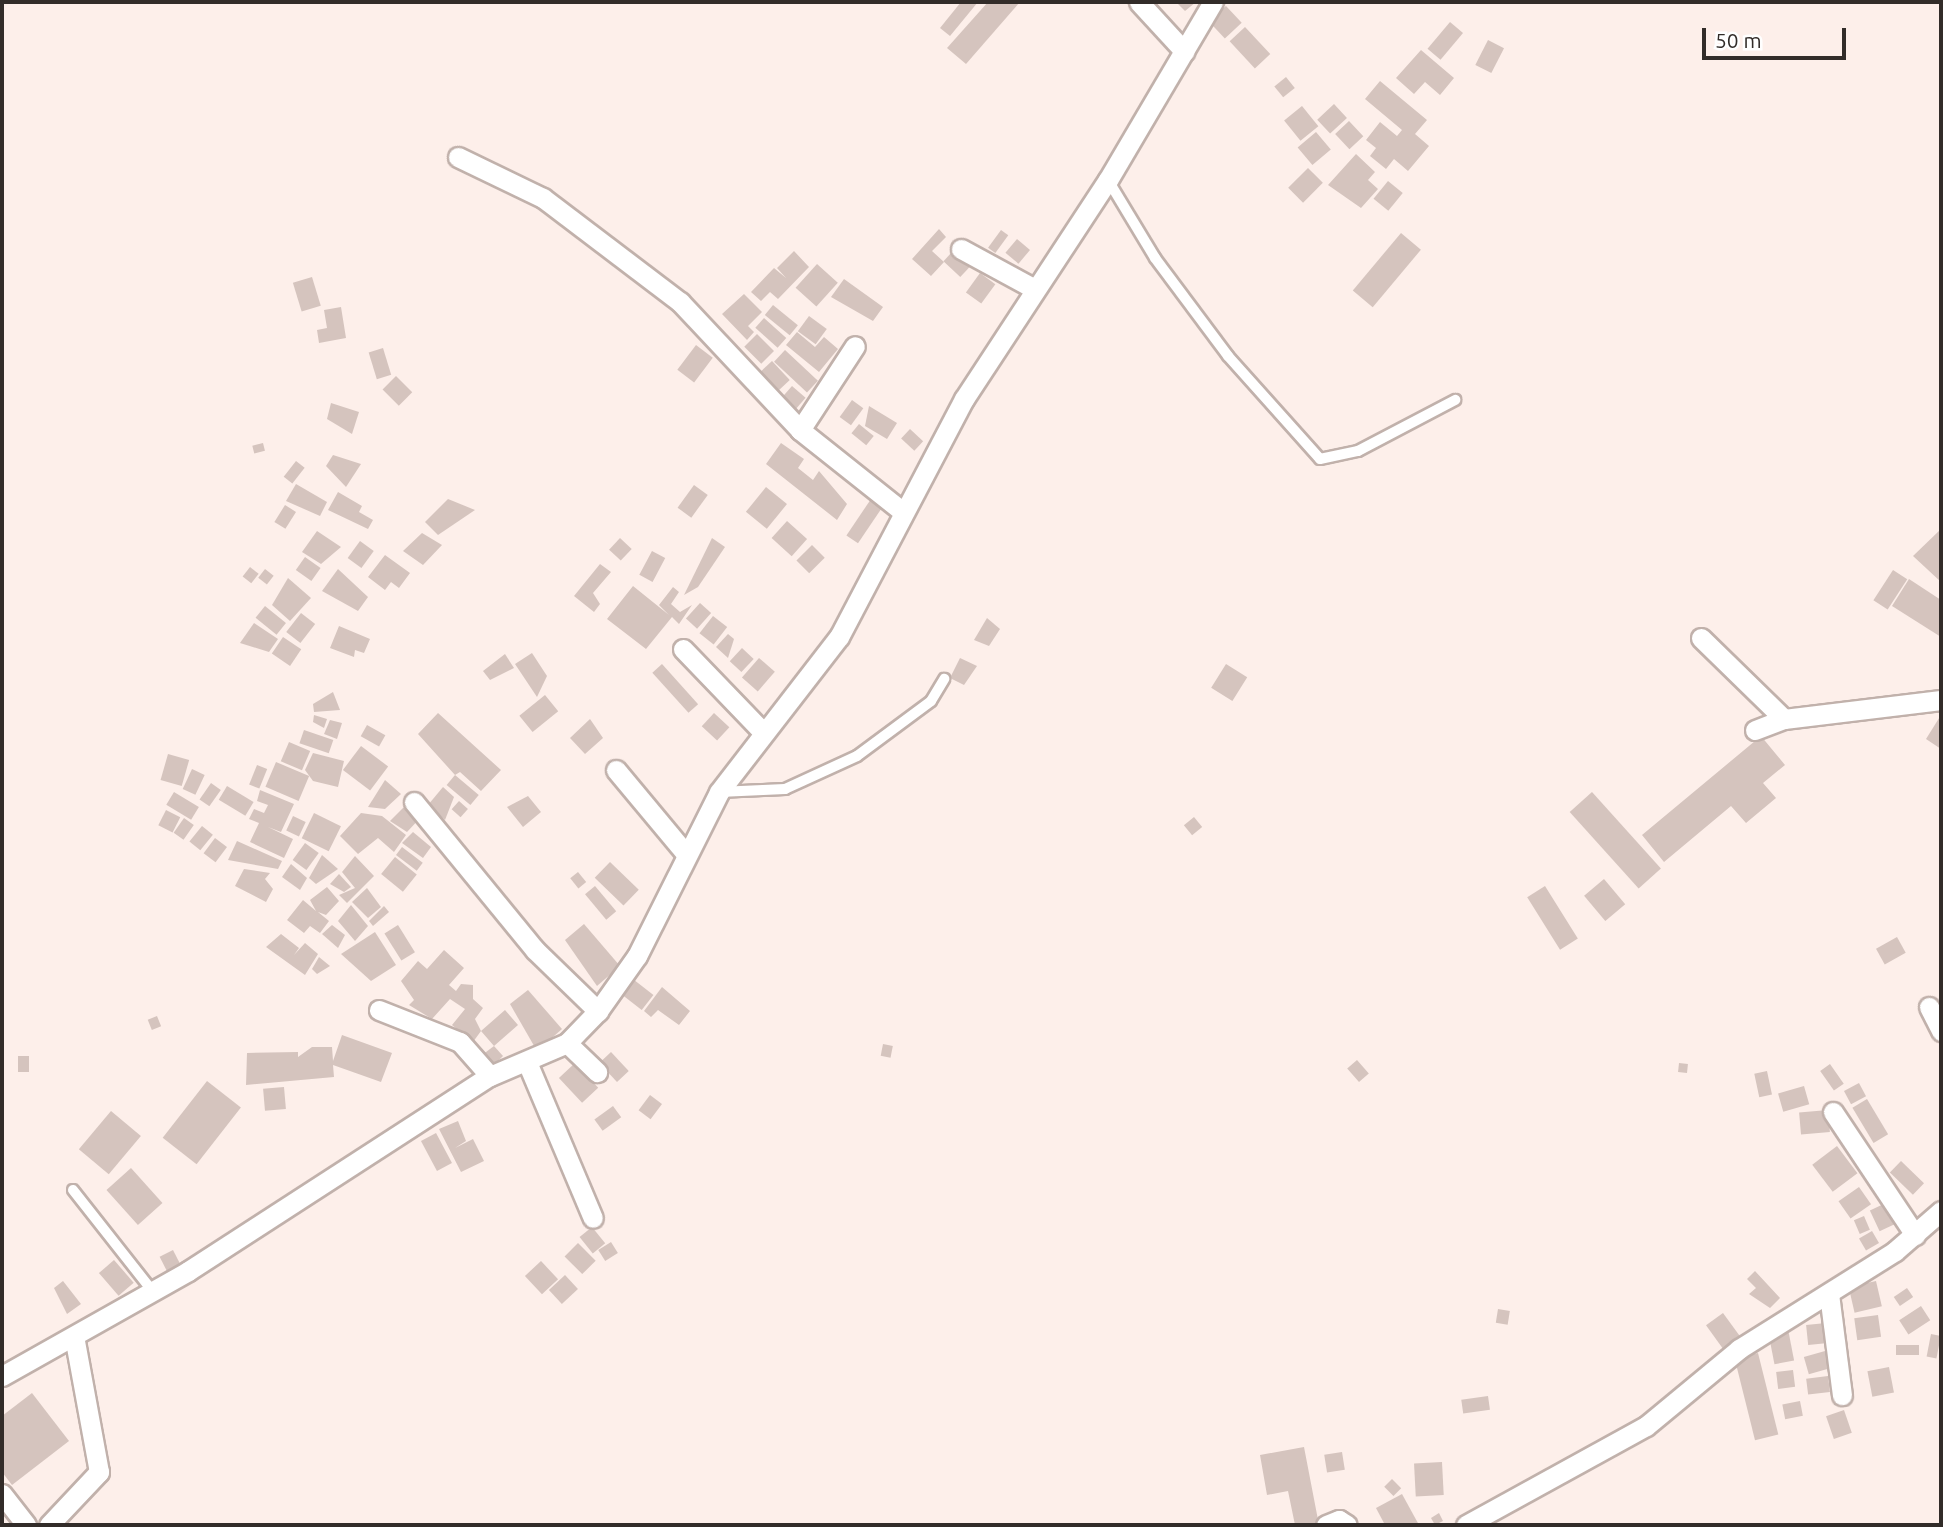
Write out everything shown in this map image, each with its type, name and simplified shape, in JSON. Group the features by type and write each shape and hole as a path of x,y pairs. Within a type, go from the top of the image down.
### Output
{"street":[{"path":"1139,2 1184,51"},
{"path":"2,1376 74,1336 150,1288 188,1271 490,1076 566,1043 598,1010 637,956 719,792 762,731 839,637 902,511 1033,288 1108,180 1213,2"},
{"path":"458,157 543,198 680,302 800,430 902,511"},
{"path":"961,249 1033,288"},
{"path":"800,430 855,346"},
{"path":"1701,638 1784,719"},
{"path":"683,649 762,731"},
{"path":"1755,730 1784,719 1941,699"},
{"path":"617,770 686,854"},
{"path":"414,802 535,950 598,1010"},
{"path":"1929,1007 1941,1031"},
{"path":"379,1010 460,1042 490,1076"},
{"path":"566,1043 597,1072"},
{"path":"527,1062 593,1218"},
{"path":"1833,1112 1914,1235"},
{"path":"1466,1525 1646,1426 1739,1349 1829,1294 1914,1235 1941,1211"},
{"path":"1829,1294 1842,1395"},
{"path":"49,1525 99,1472 74,1336"},
{"path":"2,1494 26,1525"},
{"path":"1326,1525 1339,1520 1347,1525"}],"lane":[{"path":"1108,180 1154,258 1228,356 1320,459 1358,451 1455,400"},
{"path":"719,792 785,789 857,756 920,711 944,680"},
{"path":"73,1190 150,1288"}],"building":[{"path":"961,2 978,2 950,36 940,28"},
{"path":"988,2 1020,2 966,64 947,48"},
{"path":"1176,2 1196,2 1185,11"},
{"path":"1226,6 1242,23 1225,39 1209,22"},
{"path":"1450,22 1463,33 1441,60 1428,49"},
{"path":"1245,27 1270,54 1255,68 1230,41"},
{"path":"1488,40 1504,48 1491,73 1475,65"},
{"path":"1421,50 1454,78 1440,95 1425,82 1414,94 1396,78"},
{"path":"1286,77 1295,88 1283,97 1274,86"},
{"path":"1380,81 1427,120 1415,134 1429,146 1408,171 1394,159 1386,169 1370,156 1376,148 1366,140 1380,122 1397,136 1402,130 1365,99"},
{"path":"1334,104 1347,118 1330,134 1317,120"},
{"path":"1302,106 1318,126 1300,141 1284,120"},
{"path":"1349,121 1363,136 1349,149 1335,134"},
{"path":"1316,132 1331,150 1312,165 1298,147"},
{"path":"1356,154 1375,172 1368,180 1378,189 1361,208 1328,185"},
{"path":"1308,168 1323,183 1303,203 1288,188"},
{"path":"1388,181 1403,193 1388,211 1374,199"},
{"path":"939,229 946,237 932,251 944,262 931,276 912,259"},
{"path":"1001,230 1008,235 995,253 988,248"},
{"path":"1401,233 1421,250 1373,307 1353,290"},
{"path":"1017,239 1030,250 1018,264 1005,253"},
{"path":"794,251 809,267 778,299 770,292 761,301 751,292 774,268 786,278 777,268"},
{"path":"953,251 970,267 960,277 943,261"},
{"path":"817,264 838,283 816,307 796,288"},
{"path":"980,273 995,284 981,304 966,292"},
{"path":"312,277 321,306 302,312 293,283"},
{"path":"844,279 883,307 873,321 831,297"},
{"path":"744,294 762,312 748,326 754,332 747,340 722,314"},
{"path":"773,305 798,325 790,335 765,315"},
{"path":"341,307 346,338 319,343 317,330 327,328 324,310"},
{"path":"809,316 827,329 816,344 798,331"},
{"path":"764,318 786,338 778,348 755,328"},
{"path":"797,332 815,347 824,337 838,349 819,372 786,345"},
{"path":"757,334 774,351 761,364 744,347"},
{"path":"696,345 713,358 694,382 677,370"},
{"path":"383,348 391,375 377,379 369,352"},
{"path":"785,350 818,381 807,392 774,362"},
{"path":"772,361 790,380 778,391 760,372"},
{"path":"396,376 412,392 399,406 383,389"},
{"path":"792,386 806,398 792,413 779,401"},
{"path":"852,400 863,408 851,425 840,417"},
{"path":"331,403 359,412 352,434 327,419"},
{"path":"869,406 897,423 887,439 865,426"},
{"path":"859,424 874,436 866,445 851,433"},
{"path":"910,429 923,441 914,451 901,439"},
{"path":"263,443 265,451 254,453 252,446"},
{"path":"781,443 804,459 798,468 813,480 819,471 847,504 837,520 766,464"},
{"path":"333,455 361,464 346,487 326,466"},
{"path":"296,461 305,468 292,484 284,477"},
{"path":"296,484 327,502 320,516 286,501"},
{"path":"694,485 708,495 691,518 678,508"},
{"path":"766,487 787,504 767,529 746,512"},
{"path":"338,492 362,506 359,512 373,520 368,529 328,510"},
{"path":"448,499 475,510 438,535 425,522"},
{"path":"871,499 883,507 858,543 846,535"},
{"path":"285,505 296,512 285,529 274,522"},
{"path":"787,521 807,539 792,556 772,538"},
{"path":"1941,529 1941,582 1913,556"},
{"path":"317,531 341,547 321,564 302,552"},
{"path":"422,533 442,545 423,565 403,551"},
{"path":"620,538 632,549 621,561 609,550"},
{"path":"712,538 725,547 698,587 684,595"},
{"path":"360,541 374,551 361,568 348,558"},
{"path":"812,545 825,558 809,573 796,561"},
{"path":"652,551 665,558 653,582 639,575"},
{"path":"385,555 410,573 399,588 391,582 385,590 368,577"},
{"path":"305,557 321,568 311,581 296,570"},
{"path":"600,564 611,572 593,593 600,604 594,612 574,596"},
{"path":"250,567 259,574 251,583 243,576"},
{"path":"265,569 274,576 267,584 258,578"},
{"path":"338,569 368,597 358,611 322,591"},
{"path":"1893,570 1907,579 1888,609 1873,600"},
{"path":"288,578 311,598 290,621 272,605"},
{"path":"1909,579 1941,600 1941,637 1892,606"},
{"path":"633,586 669,615 659,605 673,587 679,592 671,604 680,612 692,605 679,624 672,617 646,649 607,619"},
{"path":"700,603 711,613 697,629 686,619"},
{"path":"265,606 286,623 277,635 256,618"},
{"path":"301,613 315,624 300,643 286,632"},
{"path":"713,616 727,627 714,644 699,633"},
{"path":"987,618 1000,629 989,646 974,640"},
{"path":"254,623 278,639 269,652 240,643"},
{"path":"339,626 370,639 364,653 355,650 354,657 330,648"},
{"path":"728,634 734,639 728,658 716,647"},
{"path":"283,637 301,649 290,666 272,654"},
{"path":"742,648 754,659 741,672 730,661"},
{"path":"532,653 547,676 537,697 515,664"},
{"path":"505,654 514,668 490,680 483,671"},
{"path":"759,658 775,672 758,691 742,678"},
{"path":"960,658 977,666 964,685 950,678"},
{"path":"662,664 698,704 688,713 652,673"},
{"path":"1226,664 1247,677 1232,701 1211,688"},
{"path":"333,692 340,710 314,712 313,704"},
{"path":"545,695 558,711 533,732 519,716"},
{"path":"438,713 501,770 481,791 460,772 455,775 418,734"},
{"path":"714,713 729,727 717,740 702,726"},
{"path":"314,715 327,719 324,728 313,722"},
{"path":"1941,715 1941,749 1926,739"},
{"path":"590,719 603,738 585,754 570,738"},
{"path":"330,720 342,723 337,739 324,734"},
{"path":"367,725 385,735 379,747 361,736"},
{"path":"304,730 333,740 329,753 299,743"},
{"path":"1761,736 1785,765 1763,783 1776,798 1746,823 1731,806 1664,862 1642,835"},
{"path":"289,742 310,751 302,770 281,761"},
{"path":"361,746 388,766 370,790 343,770"},
{"path":"313,753 344,761 338,787 313,781 305,770"},
{"path":"168,754 189,760 182,786 161,780"},
{"path":"276,762 309,776 299,801 265,787"},
{"path":"257,765 267,769 259,789 249,784"},
{"path":"192,769 205,775 195,795 183,789"},
{"path":"455,775 479,795 470,805 447,785"},
{"path":"385,780 401,794 385,809 368,807"},
{"path":"211,783 221,790 209,806 200,799"},
{"path":"227,786 254,802 245,816 219,800"},
{"path":"443,787 454,797 445,820 428,805"},
{"path":"260,790 294,804 281,832 268,827 293,839 284,858 250,842 259,823 249,819 254,809 264,813 268,805 257,801"},
{"path":"174,792 199,807 191,820 166,805"},
{"path":"1592,792 1661,869 1639,889 1570,812"},
{"path":"528,796 541,812 523,827 507,807"},
{"path":"459,801 468,809 461,817 452,809"},
{"path":"408,803 422,816 407,832 390,821"},
{"path":"166,810 180,817 173,832 158,825"},
{"path":"314,813 341,826 329,851 302,838"},
{"path":"361,813 382,816 406,835 394,852 378,838 358,854 340,836"},
{"path":"293,816 306,822 299,836 286,831"},
{"path":"1194,817 1202,827 1192,835 1184,825"},
{"path":"184,818 194,825 184,840 174,833"},
{"path":"202,826 213,835 200,850 189,842"},
{"path":"413,832 431,847 423,858 402,843"},
{"path":"215,838 227,847 216,862 204,853"},
{"path":"237,841 282,861 278,869 228,860"},
{"path":"305,843 319,853 306,870 293,860"},
{"path":"402,847 423,863 417,871 396,855"},
{"path":"322,855 338,869 316,884 309,878"},
{"path":"355,856 374,876 347,903 339,895 355,888 342,872"},
{"path":"395,857 417,875 403,892 381,874"},
{"path":"610,862 639,890 623,906 595,878"},
{"path":"291,864 307,878 300,890 282,877"},
{"path":"244,869 270,873 265,879 273,889 266,902 235,886"},
{"path":"578,872 586,882 578,888 570,878"},
{"path":"339,874 351,887 344,892 330,884"},
{"path":"1604,879 1625,904 1605,921 1584,896"},
{"path":"595,886 616,911 606,920 585,894"},
{"path":"1545,886 1578,939 1560,950 1527,897"},
{"path":"327,887 339,901 326,915 318,912 329,921 320,933 310,926 304,933 287,920 303,900 316,911 310,900"},
{"path":"367,888 381,907 368,918 352,902"},
{"path":"351,905 368,926 355,941 338,921"},
{"path":"384,906 389,912 373,926 369,921"},
{"path":"584,924 620,966 597,986 565,940"},
{"path":"332,925 345,935 338,948 322,934"},
{"path":"398,925 415,952 401,961 384,933"},
{"path":"375,932 396,965 371,981 341,954"},
{"path":"281,934 299,948 294,955 305,943 318,954 305,975 266,947"},
{"path":"1897,937 1906,953 1885,964 1876,949"},
{"path":"444,950 464,968 449,985 456,991 461,984 473,985 473,999 483,1008 475,1019 481,1031 473,1042 452,1025 465,1009 450,999 432,1019 409,1005 414,1000 401,981 418,961 427,969"},
{"path":"319,957 330,966 317,974 312,969"},
{"path":"629,976 653,995 642,1010 617,991"},
{"path":"662,987 690,1011 679,1025 658,1010 651,1017 644,1011"},
{"path":"528,990 562,1029 537,1051 510,1004"},
{"path":"505,1010 518,1025 494,1046 481,1031"},
{"path":"157,1016 161,1026 152,1030 148,1020"},
{"path":"342,1035 392,1053 381,1082 333,1065 334,1077 246,1085 247,1053 298,1052 298,1057 312,1047 332,1047 333,1061"},
{"path":"883,1044 893,1046 891,1058 881,1056"},
{"path":"494,1046 503,1056 492,1067 482,1055"},
{"path":"611,1052 629,1071 617,1082 599,1063"},
{"path":"18,1056 29,1056 29,1072 18,1072"},
{"path":"1357,1060 1369,1074 1359,1082 1347,1069"},
{"path":"575,1063 598,1088 582,1103 559,1078"},
{"path":"1679,1063 1688,1064 1687,1073 1678,1072"},
{"path":"1830,1064 1844,1084 1834,1091 1820,1071"},
{"path":"1767,1071 1772,1094 1759,1097 1754,1074"},
{"path":"207,1081 241,1107 197,1164 163,1138"},
{"path":"1859,1083 1866,1096 1851,1104 1844,1091"},
{"path":"1804,1086 1809,1104 1783,1112 1778,1093"},
{"path":"284,1087 286,1109 265,1111 263,1089"},
{"path":"650,1095 662,1104 651,1119 639,1110"},
{"path":"1867,1099 1888,1134 1874,1143 1852,1108"},
{"path":"613,1106 621,1117 603,1131 594,1120"},
{"path":"1828,1110 1830,1132 1801,1134 1799,1113"},
{"path":"111,1111 141,1136 109,1174 79,1149"},
{"path":"458,1121 466,1141 455,1148 473,1139 484,1161 461,1172 439,1129"},
{"path":"436,1133 452,1163 437,1171 421,1141"},
{"path":"1837,1146 1857,1173 1833,1192 1812,1165"},
{"path":"1901,1161 1924,1183 1913,1195 1890,1173"},
{"path":"131,1168 162,1203 138,1225 106,1190"},
{"path":"1859,1187 1871,1204 1851,1219 1839,1201"},
{"path":"1888,1202 1898,1223 1880,1231 1870,1210"},
{"path":"1864,1216 1870,1230 1860,1234 1854,1220"},
{"path":"592,1227 605,1243 593,1253 580,1237"},
{"path":"1872,1231 1879,1243 1866,1251 1859,1238"},
{"path":"611,1242 618,1253 605,1261 598,1250"},
{"path":"578,1243 596,1261 582,1274 565,1256"},
{"path":"173,1250 181,1266 168,1273 160,1257"},
{"path":"114,1260 134,1283 119,1296 99,1273"},
{"path":"541,1261 558,1279 542,1294 525,1276"},
{"path":"1755,1271 1780,1298 1770,1308 1749,1294 1756,1288 1747,1279"},
{"path":"565,1275 578,1289 562,1304 549,1290"},
{"path":"63,1281 81,1304 67,1314 54,1288"},
{"path":"1876,1281 1882,1306 1855,1313 1849,1287"},
{"path":"1907,1288 1913,1297 1900,1306 1894,1297"},
{"path":"1921,1306 1930,1320 1908,1334 1899,1320"},
{"path":"1498,1309 1510,1311 1508,1325 1496,1323"},
{"path":"1723,1313 1741,1338 1724,1350 1706,1325"},
{"path":"1878,1315 1881,1337 1857,1340 1854,1318"},
{"path":"1826,1323 1828,1343 1808,1345 1806,1325"},
{"path":"1788,1329 1794,1360 1774,1364 1768,1333"},
{"path":"1931,1334 1941,1336 1936,1358 1927,1357"},
{"path":"1896,1345 1919,1345 1919,1355 1896,1355"},
{"path":"1825,1351 1830,1368 1809,1374 1804,1357"},
{"path":"1758,1353 1778,1435 1755,1440 1735,1359"},
{"path":"1889,1367 1894,1393 1872,1397 1867,1371"},
{"path":"1793,1370 1795,1387 1778,1389 1776,1372"},
{"path":"1828,1376 1830,1392 1808,1395 1806,1379"},
{"path":"32,1393 69,1441 12,1485 2,1472 2,1416"},
{"path":"1488,1396 1490,1410 1463,1414 1461,1400"},
{"path":"1800,1401 1803,1416 1785,1419 1782,1404"},
{"path":"1844,1410 1852,1433 1834,1439 1826,1416"},
{"path":"1304,1447 1319,1525 1295,1525 1288,1491 1267,1495 1260,1455"},
{"path":"1342,1452 1345,1470 1327,1473 1324,1455"},
{"path":"1442,1462 1444,1495 1416,1496 1414,1463"},
{"path":"1392,1479 1401,1488 1393,1496 1384,1487"},
{"path":"1402,1494 1419,1525 1385,1525 1376,1508"},
{"path":"1439,1513 1443,1521 1435,1525 1431,1518"}]}
